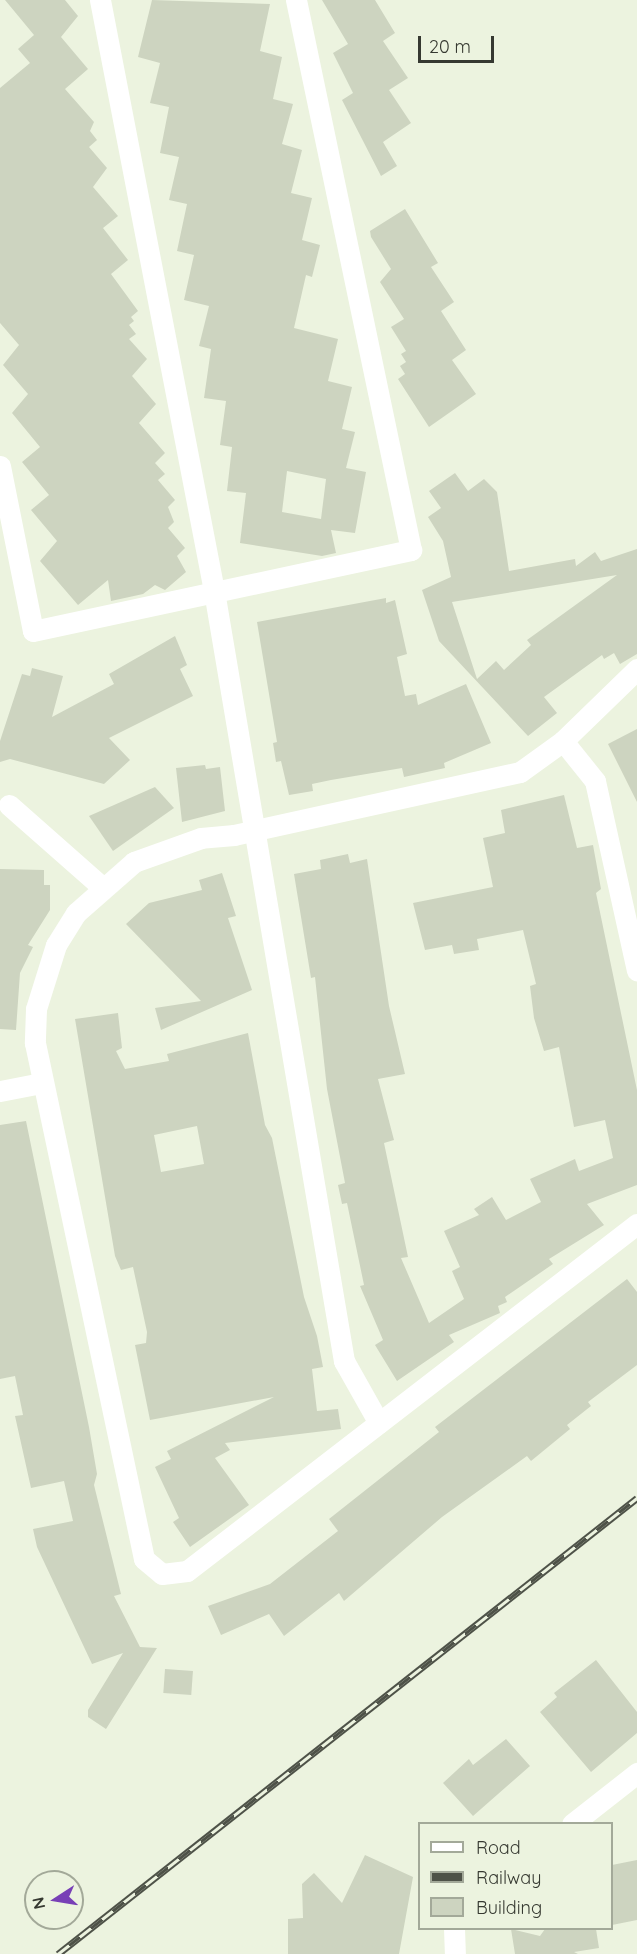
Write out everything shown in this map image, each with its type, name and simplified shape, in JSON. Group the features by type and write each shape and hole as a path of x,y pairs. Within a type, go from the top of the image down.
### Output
{"street":[{"path":"100,0 214,591 344,1362 379,1423"},
{"path":"0,466 33,631 411,550 296,0"},
{"path":"637,669 563,741 527,768 494,780 253,831 168,846 134,862 101,886 76,913 44,976 35,1042 41,1083 144,1559 150,1568 162,1574 187,1571 637,1224"},
{"path":"563,741 595,781 637,970"},
{"path":"9,805 101,886"},
{"path":"0,1091 41,1083"},
{"path":"575,1822 637,1773"},
{"path":"454,1930 455,1954"}],"building":[{"path":"5,0 65,0 78,16 61,37 88,69 65,89 94,122 90,131 97,140 89,147 107,168 93,187 118,216 103,228 128,260 111,274 138,311 131,317 134,321 129,325 136,334 129,339 147,359 132,376 156,404 139,423 165,453 155,463 165,474 158,480 175,500 168,507 174,522 168,528 185,548 177,556 186,572 165,590 155,585 143,594 111,601 108,580 78,605 40,561 57,541 31,510 49,495 22,462 40,447 12,413 28,394 3,365 19,345 0,323 0,88 30,63 18,49 34,35"},
{"path":"152,0 270,4 260,51 282,57 273,99 293,104 282,144 302,150 291,193 312,198 302,240 320,245 312,277 306,275 294,328 338,339 328,381 352,387 342,429 355,432 346,468 366,472 355,533 331,530 336,553 322,556 240,543 246,493 227,491 232,447 220,445 226,401 204,398 211,349 199,346 209,306 184,300 194,255 177,251 187,204 169,200 179,157 160,153 169,107 150,103 160,63 138,57","holes":["287,471 326,479 321,519 282,512"]},
{"path":"322,0 375,0 395,33 383,41 408,78 389,90 411,123 383,142 397,166 381,176 342,100 353,93 333,53 348,44"},
{"path":"405,209 438,263 431,267 454,302 441,311 466,350 452,360 476,394 429,427 398,379 405,374 400,366 406,362 401,354 406,351 391,327 404,319 380,282 391,269 371,237 370,231"},
{"path":"455,473 468,491 484,479 497,492 509,571 575,559 576,566 595,552 601,561 637,549 637,654 620,664 614,653 604,659 602,655 544,697 557,713 528,736 439,641 422,590 451,577 443,541 428,517 441,508 429,491","holes":["617,575 527,640 531,645 504,670 496,661 477,679 452,602"]},
{"path":"386,598 386,603 395,600 407,654 397,657 405,696 416,694 418,705 466,684 491,743 444,763 445,768 404,777 402,768 331,780 312,784 313,791 289,795 281,761 276,762 273,743 277,742 257,622"},
{"path":"175,636 187,665 180,669 193,696 109,738 130,760 104,784 10,759 0,762 0,741 22,674 30,676 32,668 63,676 52,717 114,684 109,674"},
{"path":"637,729 637,802 608,744"},
{"path":"205,765 206,769 220,767 225,811 182,822 176,768"},
{"path":"155,787 174,808 113,851 89,816"},
{"path":"564,795 577,848 593,845 601,889 596,893 637,1090 637,1185 587,1204 604,1225 549,1259 553,1264 505,1297 507,1302 498,1306 500,1313 449,1335 454,1342 397,1381 375,1345 383,1340 360,1286 364,1285 347,1203 342,1204 338,1185 345,1183 327,1089 315,977 311,978 294,874 321,869 320,860 348,854 350,863 367,859 389,1006 405,1074 378,1079 394,1140 384,1143 408,1257 401,1258 429,1323 464,1299 452,1271 460,1267 444,1231 479,1215 474,1209 492,1197 506,1220 541,1202 530,1179 575,1159 579,1171 613,1158 605,1120 574,1127 559,1047 544,1051 534,1018 530,986 536,984 523,930 477,939 479,950 454,954 452,945 425,950 413,903 493,887 483,838 505,833 501,810"},
{"path":"0,869 44,870 44,885 50,885 50,910 28,945 33,947 20,973 16,1030 0,1029"},
{"path":"222,873 236,916 228,918 252,990 161,1030 155,1008 201,1001 126,924 149,903 202,890 199,880"},
{"path":"118,1013 122,1048 116,1051 125,1069 169,1061 167,1054 248,1033 265,1125 272,1138 304,1297 317,1336 323,1367 312,1369 317,1411 338,1409 341,1429 225,1443 230,1450 215,1458 249,1505 190,1547 173,1522 179,1518 155,1467 171,1459 167,1451 274,1397 150,1420 135,1345 146,1343 147,1332 133,1267 121,1270 115,1256 75,1019","holes":["197,1126 204,1164 161,1172 154,1135"]},
{"path":"26,1121 89,1427 97,1474 94,1485 121,1594 114,1596 140,1647 157,1648 106,1729 88,1717 88,1710 123,1653 92,1664 37,1547 33,1529 73,1521 64,1481 31,1488 15,1416 23,1415 15,1376 0,1379 0,1125"},
{"path":"627,1279 637,1292 637,1365 588,1402 591,1406 567,1425 570,1429 531,1461 527,1456 442,1517 344,1601 339,1593 284,1636 269,1614 221,1635 208,1606 270,1584 338,1531 329,1519 439,1432 435,1427"},
{"path":"596,1660 637,1712 637,1733 591,1772 540,1712 557,1697 554,1693"},
{"path":"165,1669 193,1671 191,1695 163,1693"},
{"path":"506,1739 530,1766 473,1816 443,1783 469,1759 473,1765"},
{"path":"365,1855 413,1877 399,1954 288,1954 288,1919 303,1918 302,1884 314,1873 342,1903"},
{"path":"637,1860 637,1920 613,1925 613,1865"},
{"path":"511,1930 540,1936 544,1930 596,1930 599,1948 574,1952 578,1954 515,1954"}],"railway":[{"path":"58,1954 637,1498"}]}
